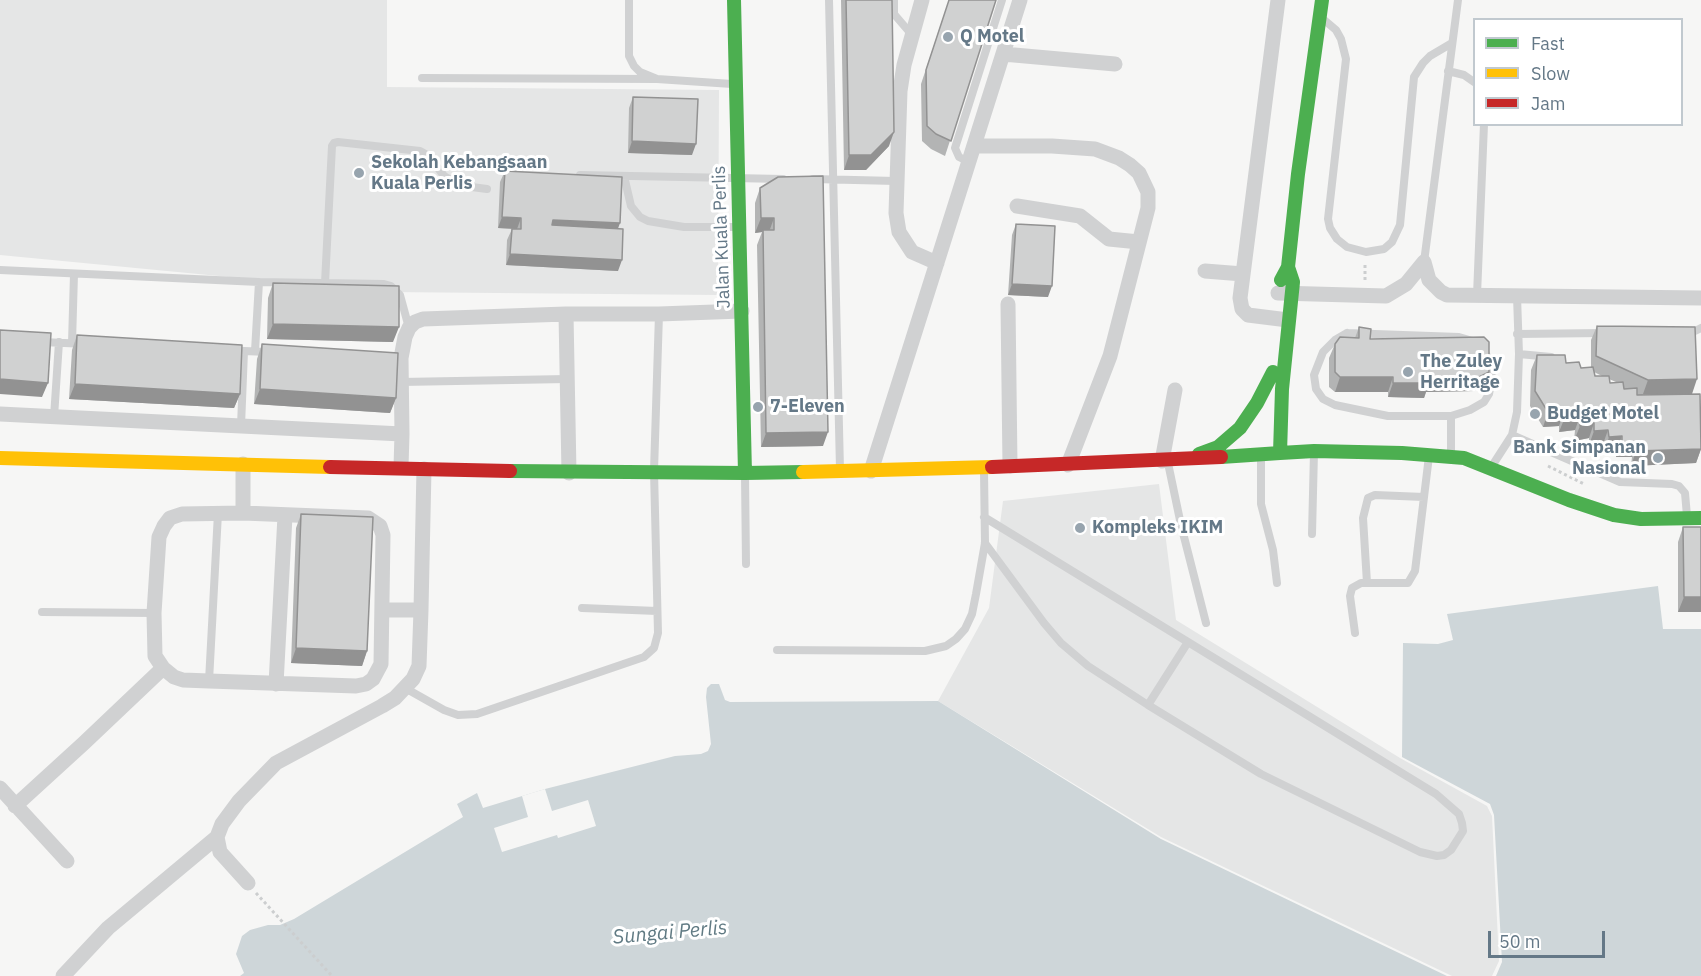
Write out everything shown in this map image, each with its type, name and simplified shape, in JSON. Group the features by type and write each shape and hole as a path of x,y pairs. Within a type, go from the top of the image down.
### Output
{"main road":[{"name":"Jalan Kuala Perlis","path":"734,0 745,473"},
{"path":"1270,453 1272,372 1285,294 1280,281 1288,267 1298,174 1322,0"},
{"path":"1270,453 1282,389 1282,320"},
{"path":"1185,460 1218,447 1240,428 1257,403 1272,372"},
{"path":"0,458 569,472 745,473 1068,465 1314,451 1429,454 1464,458 1492,467 1569,500 1614,515 1641,519 1694,518"}],"street":[{"path":"922,0 900,91 896,181 897,222 899,232 912,252 937,263"},
{"path":"871,471 1020,0"},
{"path":"1278,0 1240,298 1242,309 1253,317 1282,320"},
{"path":"1003,54 1115,64"},
{"path":"974,146 1095,149 1119,158 1139,173 1148,192 1148,208 1110,356 1068,465"},
{"path":"1017,206 1080,216 1109,239 1139,242"},
{"path":"1424,262 1429,280 1447,295 1701,298"},
{"path":"1285,294 1386,296 1406,284 1424,262"},
{"path":"1205,271 1243,274"},
{"path":"1008,304 1010,466"},
{"path":"400,468 401,382 395,358 409,328 415,322 423,319 566,314 742,311"},
{"path":"566,314 569,472"},
{"path":"1165,461 1175,390"},
{"path":"0,414 402,434"},
{"path":"243,464 243,513"},
{"path":"63,976 108,928 217,837 222,824 239,801 276,763 382,706 414,679 418,666 421,610 424,469"},
{"path":"243,513 368,518 376,522 384,535 383,610 381,664 373,680 356,686 183,680 174,677 163,668 155,656 154,613 159,537 164,526 170,518 182,514 243,513"},
{"path":"276,684 285,516"},
{"path":"383,610 421,610"},
{"path":"15,806 163,668"},
{"path":"0,788 67,861"},
{"path":"217,837 220,852 248,883"}],"lane":[{"path":"629,0 629,56 640,72 657,79"},
{"path":"829,0 840,470"},
{"path":"894,0 894,14 912,35"},
{"path":"969,162 959,157 955,148 1002,0"},
{"path":"1424,262 1458,0"},
{"path":"1320,16 1336,30 1346,59 1328,219 1330,228 1337,239 1347,246 1366,252 1384,249 1392,242 1400,225 1413,77 1431,56 1452,43"},
{"path":"1448,71 1464,75 1473,81"},
{"path":"422,78 657,79 736,85"},
{"path":"1477,295 1484,126"},
{"path":"325,283 332,146 334,143 420,151 429,156 444,176 452,181 465,186 487,189"},
{"path":"570,175 797,179"},
{"path":"624,176 632,206 640,217 648,221 684,227 740,227"},
{"path":"809,179 896,181"},
{"path":"0,270 259,282 384,284 391,286 400,295 409,328"},
{"path":"72,343 74,273"},
{"path":"255,351 259,282"},
{"path":"1492,467 1512,435 1517,412 1519,354 1517,295"},
{"path":"405,688 432,704 458,715 477,714 644,657 654,648 658,640 654,471 659,314"},
{"path":"1682,332 1694,332 1701,328"},
{"path":"1347,333 1460,337 1476,342 1490,360 1492,378 1489,394 1484,402 1470,411 1451,416 1388,416 1335,405 1323,399 1316,389 1314,375 1318,363 1323,352 1335,340 1347,333"},
{"path":"1517,333 1611,333"},
{"path":"35,341 277,352"},
{"path":"54,417 59,342"},
{"path":"241,426 244,351"},
{"path":"1519,354 1540,355 1559,361"},
{"path":"401,382 568,379"},
{"path":"1451,416 1451,456"},
{"path":"1512,435 1620,482 1679,486 1685,493 1694,518"},
{"path":"1312,534 1314,451"},
{"path":"1270,453 1261,504 1273,550 1277,583"},
{"path":"1354,633 1350,596 1352,588 1366,583 1408,583 1415,571 1429,454"},
{"path":"1165,461 1206,623"},
{"path":"777,650 925,651 946,646 956,639 972,614 985,543 984,466"},
{"path":"745,473 746,564"},
{"path":"1366,583 1363,518 1368,498 1375,495 1424,497"},
{"path":"209,681 218,513"},
{"path":"984,517 1451,805 1459,814 1463,831 1451,850 1444,855 1437,856 1420,852 1261,774 1088,666 1061,643 1044,623 985,543"},
{"path":"582,608 657,611"},
{"path":"42,612 154,613"},
{"path":"1148,705 1188,642"}],"path":[{"path":"1365,296 1366,252"},
{"path":"248,883 332,976"}],"shaded area":[{"name":"Sekolah Kebangsaan Kuala Perlis","path":"0,0 387,0 387,87 719,90 718,295 386,292 0,255"},
{"path":"1159,484 1176,620 1400,758 1487,806 1492,816 1499,961 1492,976 1452,976 1161,837 938,701 989,608 1003,501"}],"water":[{"path":"1658,586 1663,629 1701,629 1701,976 1496,976 1502,962 1494,815 1490,804 1402,757 1403,643 1438,644 1453,640 1447,614"},
{"name":"Sungai Perlis","path":"711,684 719,684 725,700 730,702 938,701 1161,839 1447,976 240,976 244,973 236,954 242,936 250,930 268,925 280,925 294,919 463,817 457,804 477,793 483,808 545,789 675,756 701,754 708,751 711,744 706,697 707,688"}],"pier":[{"path":"545,789 552,811 588,800 596,826 502,852 494,828 528,817 522,796"}],"building":[{"path":"846,0 892,0 894,132 871,155 849,155"},
{"path":"949,0 996,0 951,141 936,134 927,126 926,70"},
{"path":"633,97 698,99 696,144 632,141"},
{"path":"505,171 622,177 620,223 553,220 552,225 623,229 622,260 510,254 512,229 521,229 521,218 502,217"},
{"path":"823,176 828,432 766,433 763,230 774,230 774,218 761,218 760,188 778,177"},
{"path":"1016,224 1055,226 1052,286 1012,284"},
{"path":"273,283 399,286 399,327 273,324"},
{"path":"1597,326 1695,327 1697,379 1648,380 1596,356"},
{"path":"1359,327 1371,329 1370,339 1484,337 1489,342 1489,372 1479,377 1430,377 1429,383 1393,383 1393,377 1340,377 1335,372 1335,344 1340,337 1359,338"},
{"path":"0,330 51,333 48,383 0,379"},
{"path":"77,335 242,345 240,394 75,384"},
{"path":"262,344 398,353 396,398 260,389"},
{"path":"1537,355 1565,355 1566,363 1579,362 1581,368 1593,367 1595,376 1609,376 1610,383 1623,382 1624,389 1637,388 1637,395 1700,394 1701,449 1636,451 1638,442 1622,442 1622,436 1609,437 1608,430 1594,431 1594,423 1580,426 1580,416 1565,417 1564,412 1548,412 1535,391"},
{"path":"301,514 373,517 367,651 296,648"},
{"path":"1683,527 1701,527 1701,597 1684,597"}],"traffic: fast":[{"path":"734,0 745,473 803,472"},
{"path":"1281,280 1288,267 1298,174 1322,0"},
{"path":"1221,457 1280,453 1282,389 1293,282 1288,267"},
{"path":"1199,454 1218,447 1240,428 1257,403 1273,372"},
{"path":"1280,453 1314,451 1402,453 1464,458 1569,500 1614,515 1641,519 1701,518"},
{"path":"510,471 745,473"}],"traffic: slow":[{"path":"0,458 330,467"},
{"path":"803,472 992,467"}],"traffic: jam":[{"path":"992,467 1221,457"},
{"path":"330,467 510,471"}],"place":[{"name":"Q Motel","path":"948,37"},
{"name":"Sekolah Kebangsaan Kuala Perlis","path":"359,173"},
{"name":"The Zuley Herritage","path":"1408,372"},
{"name":"7-Eleven","path":"758,407"},
{"name":"Budget Motel","path":"1535,414"},
{"name":"Bank Simpanan Nasional","path":"1658,458"},
{"name":"Kompleks IKIM","path":"1080,528"}]}
